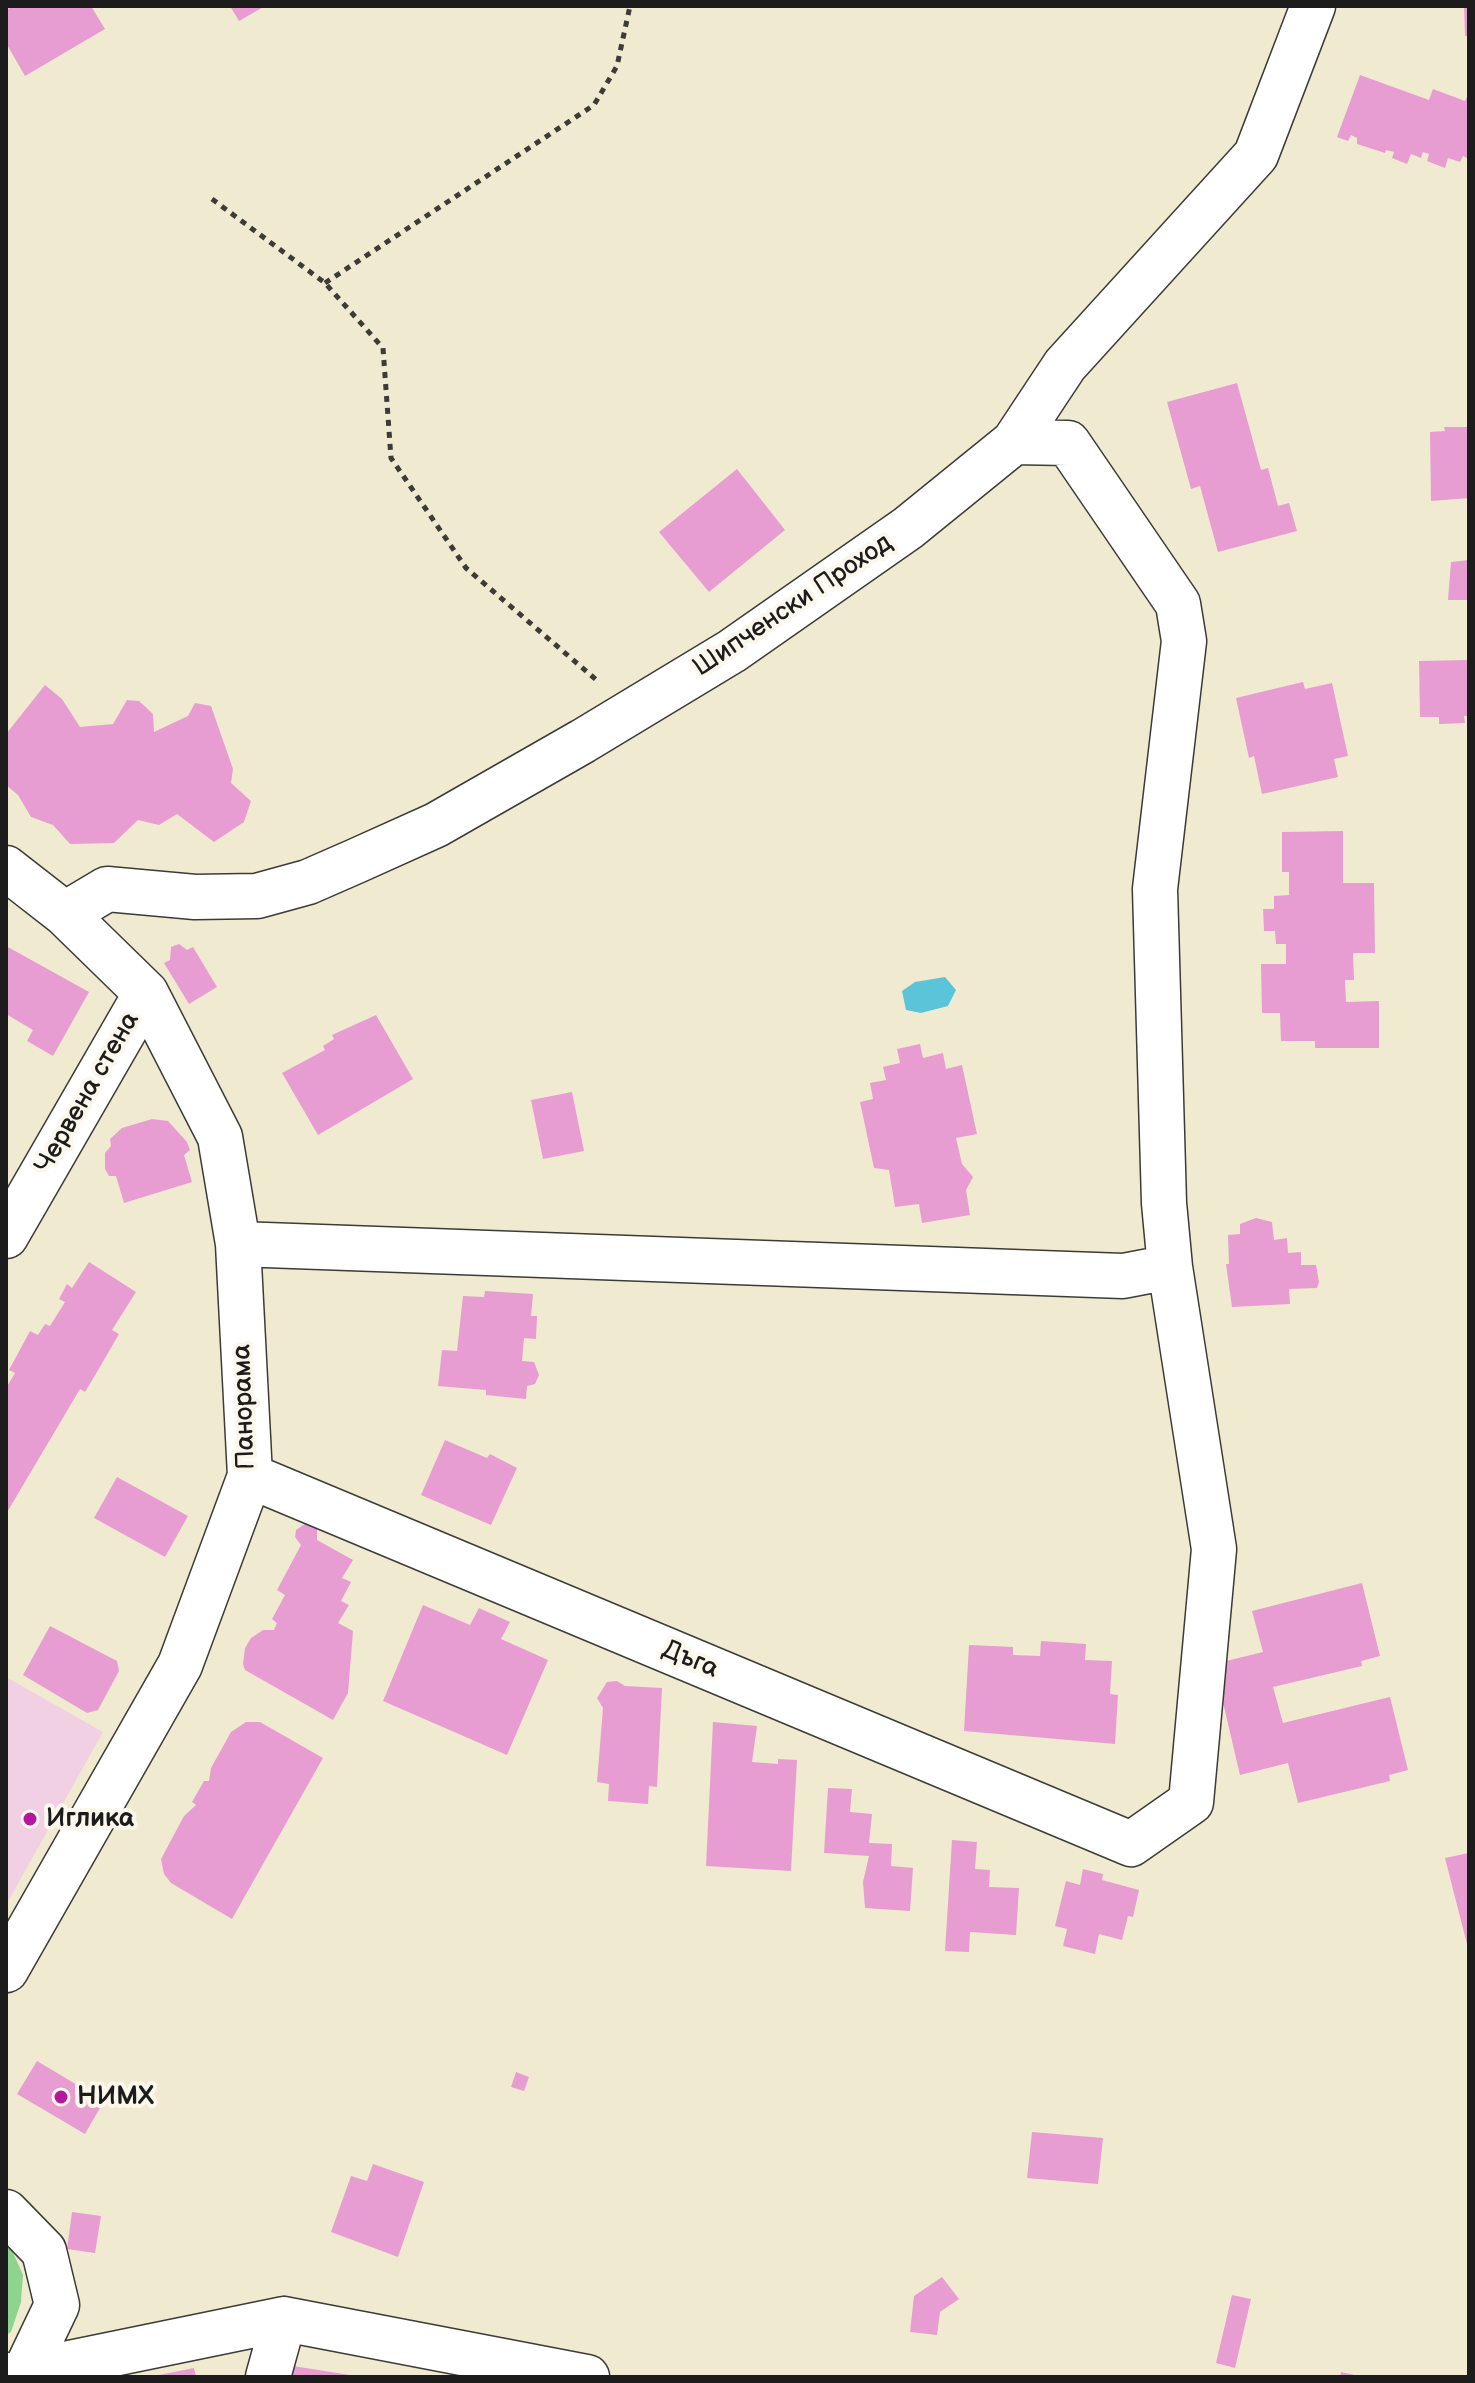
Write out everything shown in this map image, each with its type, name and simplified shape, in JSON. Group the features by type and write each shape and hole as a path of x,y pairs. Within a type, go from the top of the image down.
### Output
{"street":[{"name":"Шипченски Проход","path":"65,914 107,889 195,897 257,896 308,882 436,825 732,651 908,528 1014,442 1065,365 1256,155 1313,6"},
{"path":"238,1244 1123,1276 1170,1267 1164,1203 1155,889 1184,641 1178,604 1068,443 1014,442"},
{"name":"Панорама","path":"6,868 65,914 146,993 220,1137 238,1244 250,1476 180,1665 6,1970"},
{"name":"Червена стена","path":"6,1236 146,993"},
{"name":"Дъга","path":"250,1476 1131,1844 1191,1802 1214,1549 1170,1267"},
{"path":"6,2212 44,2251 57,2305 15,2374"},
{"path":"15,2374 284,2319 587,2377"},
{"path":"268,2377 284,2319"}],"path":[{"path":"325,283 594,105 617,66 630,6"},
{"path":"212,199 325,283 383,348 391,458 466,568 631,710"}],"shaded area":[{"name":"Иглика","path":"6,1677 103,1732 6,1905"}],"green space":[{"path":"6,2237 23,2275 21,2302 11,2332 6,2335"}],"water":[{"path":"945,977 956,990 948,1006 921,1013 906,1010 902,991 915,982"}],"building":[{"path":"13,6 91,6 105,29 25,76 6,43 6,10"},
{"path":"230,6 265,6 239,21"},
{"path":"1464,6 1469,6 1469,36 1465,36"},
{"path":"1360,75 1429,100 1433,89 1465,101 1469,93 1469,159 1463,156 1460,162 1448,158 1445,168 1427,161 1429,154 1423,152 1421,158 1411,154 1407,164 1392,158 1394,152 1386,150 1385,153 1357,144 1357,138 1351,135 1348,141 1337,137"},
{"path":"1237,383 1261,470 1268,468 1278,506 1289,503 1297,531 1218,552 1200,486 1191,489 1167,402"},
{"path":"1444,427 1469,427 1469,498 1431,501 1430,432 1445,431"},
{"path":"737,469 785,530 709,592 659,532"},
{"path":"1469,560 1469,600 1448,600 1451,562"},
{"path":"1469,660 1469,716 1464,716 1465,723 1439,724 1439,717 1420,717 1419,661"},
{"path":"1303,682 1305,689 1332,683 1348,756 1334,759 1338,777 1262,794 1254,756 1249,758 1236,698"},
{"path":"45,685 62,699 80,727 113,724 127,700 139,701 153,714 154,732 188,716 195,703 211,706 233,769 231,783 251,801 244,822 214,842 177,814 159,825 138,820 114,843 70,844 53,825 31,817 18,795 6,785 6,734"},
{"path":"1343,831 1343,883 1374,883 1375,953 1353,953 1354,980 1345,980 1346,1002 1379,1001 1379,1048 1315,1048 1315,1041 1281,1041 1280,1013 1262,1013 1261,964 1286,964 1286,944 1276,944 1275,931 1264,931 1263,909 1274,909 1274,896 1289,895 1289,872 1282,872 1282,832"},
{"path":"179,944 187,950 193,947 217,987 189,1004 164,963 170,960 171,947"},
{"path":"6,946 89,992 53,1056 27,1041 33,1030 6,1014"},
{"path":"376,1015 413,1079 318,1135 282,1073 325,1050 323,1046 334,1039 332,1035"},
{"path":"920,1044 923,1058 943,1053 946,1069 962,1065 977,1134 956,1138 962,1164 973,1177 966,1190 970,1215 922,1223 919,1204 895,1207 889,1170 874,1168 860,1102 873,1099 870,1083 886,1080 883,1067 900,1063 897,1049"},
{"path":"572,1092 584,1151 543,1159 531,1100"},
{"path":"152,1119 168,1121 187,1142 190,1150 184,1155 192,1182 124,1203 116,1176 109,1176 105,1169 105,1153 111,1146 110,1139 122,1128"},
{"path":"1256,1218 1272,1222 1274,1240 1287,1238 1288,1253 1301,1252 1301,1265 1316,1265 1317,1288 1289,1289 1290,1304 1232,1307 1226,1264 1229,1264 1228,1235 1240,1234 1240,1224"},
{"path":"89,1262 136,1292 112,1330 119,1334 97,1372 85,1392 80,1389 6,1514 6,1388 15,1373 9,1370 30,1331 38,1335 45,1324 50,1326 65,1302 59,1299 67,1284 72,1288"},
{"path":"485,1291 533,1294 531,1316 537,1316 536,1339 524,1338 522,1361 534,1362 539,1375 535,1384 527,1386 526,1399 486,1395 486,1390 438,1386 442,1350 457,1351 463,1296 484,1297"},
{"path":"445,1440 487,1458 490,1454 517,1468 491,1525 421,1495"},
{"path":"117,1477 188,1516 165,1557 94,1518"},
{"path":"306,1523 317,1528 317,1540 353,1560 342,1578 351,1582 341,1601 349,1605 338,1623 353,1631 348,1693 333,1720 245,1670 243,1664 245,1648 251,1638 263,1630 274,1630 277,1623 272,1619 285,1595 277,1590 301,1545 295,1537 296,1530"},
{"path":"1362,1583 1380,1656 1361,1661 1362,1666 1273,1687 1283,1723 1390,1697 1408,1770 1389,1775 1390,1781 1298,1803 1288,1763 1240,1775 1214,1664 1263,1652 1252,1611"},
{"path":"423,1605 470,1625 479,1608 510,1622 501,1639 548,1660 507,1755 383,1701"},
{"path":"50,1626 117,1661 119,1671 98,1710 87,1713 23,1675"},
{"path":"1041,1641 1086,1644 1085,1660 1112,1661 1110,1694 1118,1695 1115,1744 964,1731 969,1645 1013,1647 1013,1655 1040,1656"},
{"path":"617,1681 625,1686 662,1688 657,1787 649,1786 648,1804 608,1801 609,1784 597,1782 603,1708 597,1698 607,1682"},
{"path":"246,1722 260,1722 323,1758 232,1919 171,1883 164,1874 161,1859 184,1816 196,1805 192,1802 204,1781 209,1781 211,1768 231,1732"},
{"path":"713,1722 757,1726 752,1762 778,1764 778,1759 797,1760 791,1871 706,1866"},
{"path":"828,1788 852,1789 850,1812 872,1814 869,1843 892,1844 891,1866 913,1868 910,1911 865,1908 863,1882 869,1856 824,1853"},
{"path":"952,1840 977,1842 975,1869 990,1870 989,1887 1019,1888 1016,1935 970,1932 969,1952 945,1951"},
{"path":"1469,1853 1469,1948 1468,1948 1445,1858"},
{"path":"1083,1869 1103,1874 1102,1880 1139,1890 1133,1917 1128,1916 1122,1940 1099,1934 1095,1954 1063,1946 1067,1929 1055,1926 1066,1881 1080,1885"},
{"name":"НИМХ","path":"37,2061 104,2101 85,2134 17,2094"},
{"path":"516,2072 529,2077 524,2091 511,2087"},
{"path":"1032,2132 1103,2138 1098,2184 1027,2178"},
{"path":"373,2164 424,2182 398,2257 331,2232 351,2176 367,2181"},
{"path":"72,2212 101,2216 95,2253 67,2249"},
{"path":"942,2277 959,2299 940,2312 937,2335 910,2332 914,2296"},
{"path":"1232,2295 1251,2299 1235,2368 1216,2363"},
{"path":"293,2366 350,2375 350,2377 291,2377"},
{"path":"194,2368 196,2377 154,2377 154,2376"},
{"path":"1341,2372 1359,2376 1359,2377 1340,2377"}],"place":[{"name":"Иглика","path":"30,1819"},
{"name":"НИМХ","path":"61,2097"}]}
